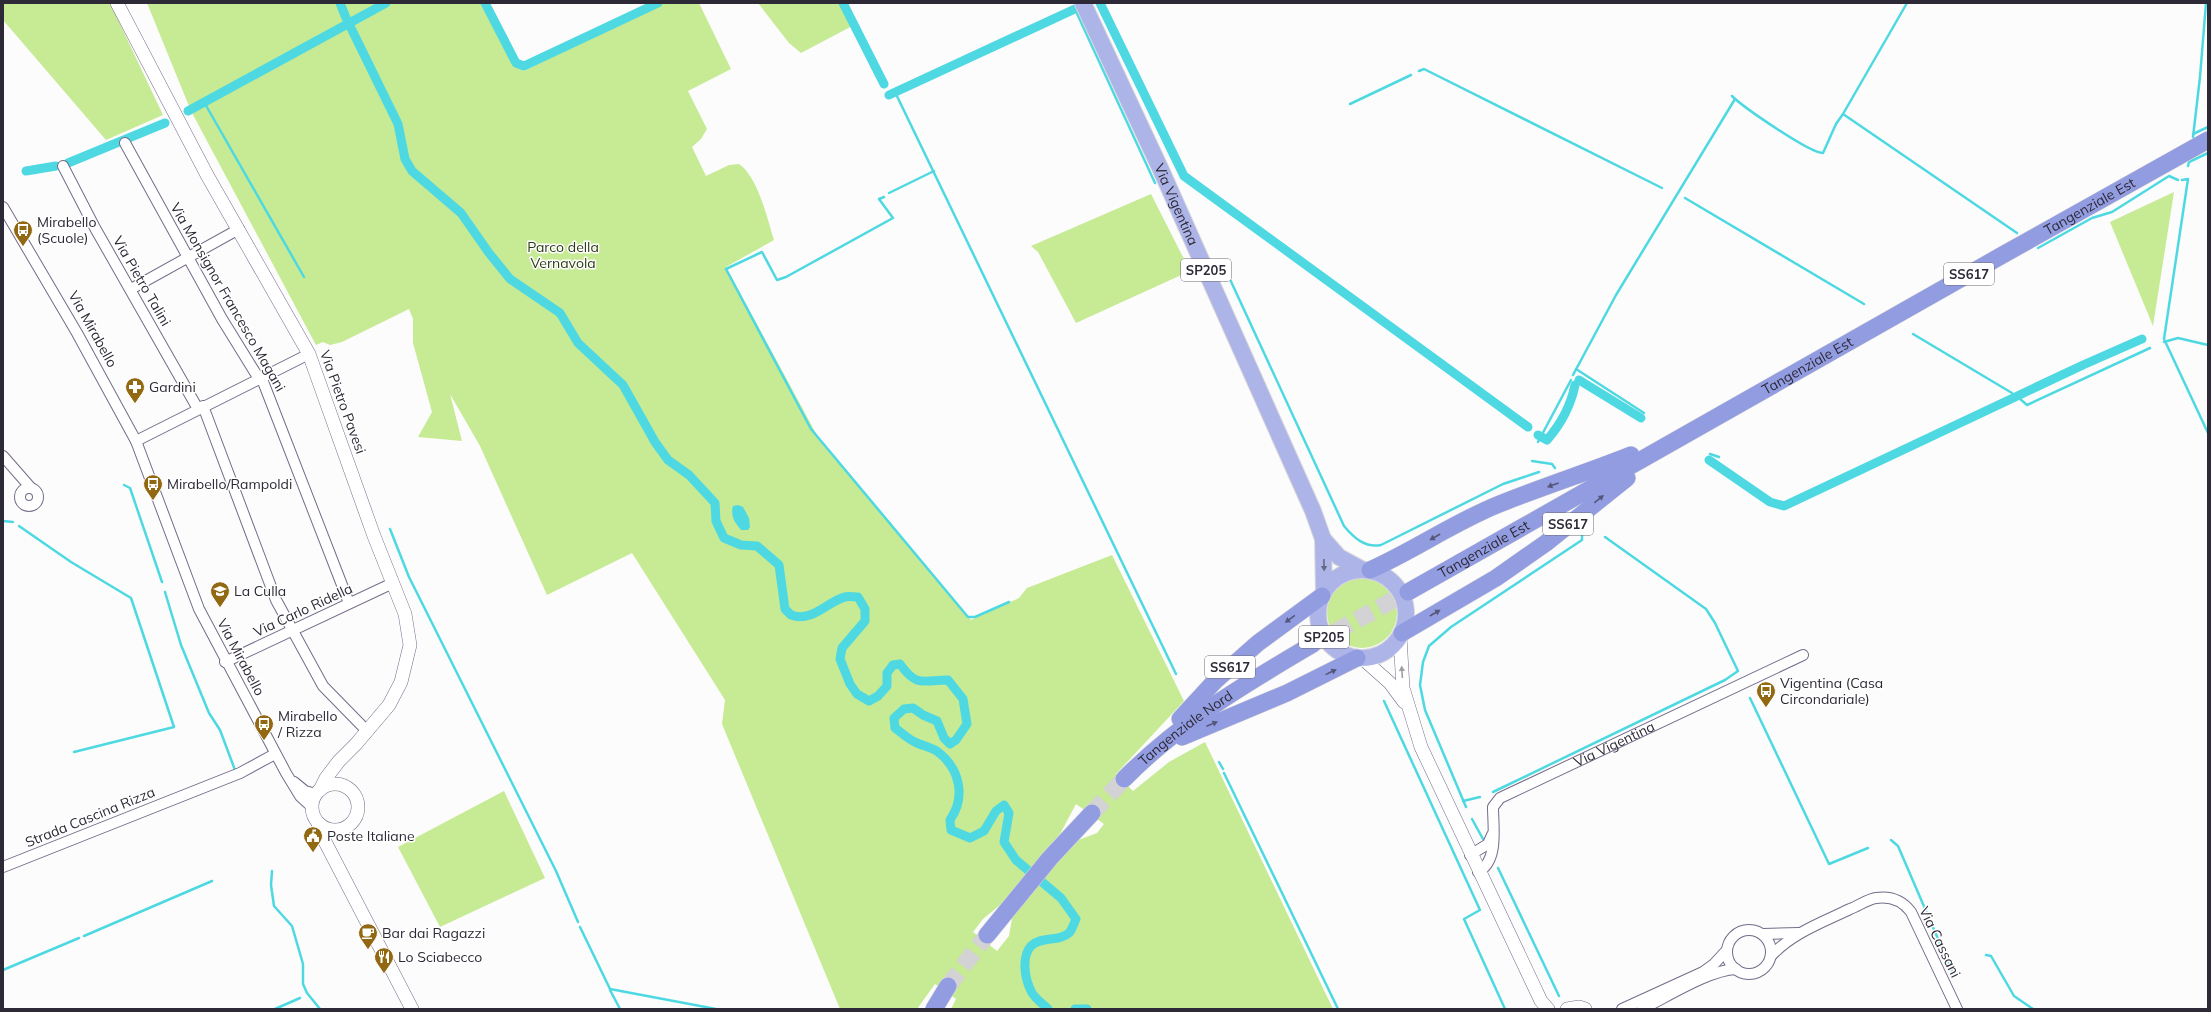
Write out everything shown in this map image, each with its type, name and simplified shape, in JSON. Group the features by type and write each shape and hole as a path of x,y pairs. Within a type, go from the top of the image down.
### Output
{"highway":[{"name":"Tangenziale Est","path":"1408,592 2208,140"},
{"name":"SS617","path":"1366,570 1401,556 1496,505 1599,468 1643,450 1692,424 1730,409"},
{"name":"SS617","path":"1401,635 1496,578 1546,543 1619,483 1730,409"},
{"name":"SS617","path":"1151,752 1215,681 1258,643 1323,594"},
{"name":"Tangenziale Nord","path":"1124,779 1151,752 1207,708 1313,644"},
{"name":"SS617","path":"1151,752 1202,728 1287,693 1360,658"},
{"path":"987,935 1050,858 1092,813"},
{"path":"934,1009 948,986"}],"main road":[{"name":"Via Vigentina","path":"1083,3 1161,170 1313,511 1323,539 1323,594 1318,613 1322,635 1338,652 1360,658"},
{"name":"Via Vigentina","path":"1323,539 1339,556 1366,570 1387,578 1396,586 1404,599 1406,611 1401,635"},
{"path":"1323,594 1338,577 1354,571 1366,570"},
{"name":"SP205","path":"1360,658 1385,652 1401,635"}],"street":[{"name":"Via Pietro Pavesi","path":"117,3 207,175 309,354 374,536 405,614 410,645 402,682 389,705 326,778 318,792"},
{"name":"Via Pietro Pavesi","path":"126,3 155,75"},
{"name":"Via Monsignor Francesco Magani","path":"125,143 222,319 256,374 262,379 349,603"},
{"name":"Via Pietro Talini","path":"63,166 95,228 200,408 276,600 292,630 323,686 367,731"},
{"name":"Via Mirabello","path":"3,207 73,326 136,441 199,610 225,662 275,754 300,796 312,808"},
{"path":"131,289 239,229"},
{"path":"136,441 200,408 262,379 309,354"},
{"path":"3,456 31,488"},
{"name":"Via Carlo Ridella","path":"225,662 393,583"},
{"name":"Via Vigentina","path":"1401,635 1403,688 1407,706 1421,747 1478,872 1541,1001 1548,1009"},
{"name":"Via Vigentina","path":"1478,872 1485,868 1490,857 1493,844 1493,807 1500,798 1803,655"},
{"name":"Via Vigentina","path":"1360,658 1390,683 1407,706"},
{"name":"Via Pietro Pavesi","path":"346,787 342,775 350,750"},
{"name":"Strada Cascina Rizza","path":"3,867 186,793 240,773 275,754"},
{"name":"Via Mirabello","path":"286,773 300,788 318,792"},
{"path":"318,823 330,830 341,829 354,820 358,809 354,795 346,787 332,784 318,792 312,808 321,834 412,1009"},
{"path":"335,862 336,842 341,829"},
{"path":"1470,855 1488,844 1493,833"},
{"name":"Via Cassani","path":"1642,1009 1722,971 1736,969 1746,973 1754,973 1766,966 1771,956 1778,948 1799,933 1875,898 1893,898 1905,904 1957,1009"},
{"name":"Via Cassani","path":"1622,1009 1703,972 1714,964 1727,950 1732,938 1743,930 1750,929 1763,934 1799,933"},
{"path":"1763,934 1770,944 1771,956"},
{"path":"1727,950 1728,957 1736,969"},
{"path":"1567,1009 1578,1007 1585,1009"}],"green space":[{"path":"3,3 110,3 163,115 106,140 3,20"},
{"name":"Parco della Vernavola","path":"147,3 490,3 524,71 660,3 699,3 731,69 688,91 707,129 701,139 692,147 706,176 729,165 739,164 752,178 757,188 774,240 726,267 819,439 971,620 1019,598 1027,588 1112,555 1184,701 1116,774 1133,791 1169,762 1205,742 1333,1009 951,1009 956,999 935,984 917,1009 840,1009 722,724 725,700 632,553 547,595 480,446 450,394 462,441 418,437 432,412 413,343 413,319 409,309 342,342 330,345 323,342 316,345 191,111","holes":["1076,804 1104,824 1097,833 1073,842 1013,913 1009,936 997,951 973,932 983,919 1000,905 1060,834"]},
{"path":"758,3 845,3 856,24 801,53 789,43"},
{"path":"2174,192 2153,326 2110,222"},
{"path":"1151,194 1190,271 1076,323 1038,252 1031,246"},
{"path":"1362,578 1375,581 1387,588 1394,600 1397,613 1394,626 1387,638 1375,645 1362,648 1349,645 1337,638 1330,626 1327,613 1330,600 1337,588 1349,581"},
{"path":"504,791 545,878 440,927 398,847"}],"water":[{"path":"738,505 743,507 749,518 750,527 748,530 741,530 734,519 732,513 733,506"}],"waterway":[{"path":"340,3 346,18"},
{"path":"188,111 386,3"},
{"path":"485,3 516,63 524,66 658,3"},
{"path":"843,3 884,84"},
{"path":"1100,3 1184,176 1528,427"},
{"path":"1732,96 1762,119 1792,138 1805,146 1823,153 1836,124 1907,3"},
{"path":"2193,137 2206,3"},
{"path":"1074,7 1155,183"},
{"path":"889,95 1077,8"},
{"path":"351,28 398,124 405,159 412,171 461,213 489,253 510,279 560,313 578,343 623,385 655,442 668,460 689,475 715,503 716,521 724,538 741,545 757,546 779,565 785,609 791,615 799,617 806,616 813,614 839,599 858,597 865,609 865,621 842,648 840,659 850,684 857,694 869,701 878,696 887,686 887,673 893,665 900,664 906,672 916,680 948,680 963,699 967,724 956,740 950,744 944,738 937,721 923,715 913,708 904,709 894,718 895,728 912,741 936,750 945,759 956,775 959,793 958,802 950,820 951,830 970,838 984,831 996,811 1004,805 1009,813 1004,842 1016,860 1061,898 1076,919 1069,933 1065,936 1035,943 1031,946 1026,956 1025,968 1031,991 1034,996 1048,1009"},
{"path":"1419,71 1424,69 1662,188"},
{"path":"1350,104 1411,75"},
{"path":"895,92 1176,674"},
{"path":"1573,375 1616,295 1735,99"},
{"path":"204,102 304,277"},
{"path":"1843,114 2017,233"},
{"path":"68,163 165,123"},
{"path":"2193,134 2208,127"},
{"path":"2188,166 2189,162 2208,153"},
{"path":"26,171 56,166"},
{"path":"889,193 934,171"},
{"path":"2038,248 2092,218 2112,212 2169,176 2178,180"},
{"path":"2182,180 2188,179 2164,339 2208,433"},
{"path":"884,197 879,199 893,218 786,277 777,280 762,252 726,269 811,429 968,617 975,617 1009,602"},
{"path":"1685,198 1864,304"},
{"path":"1222,262 1344,526 1360,541 1375,546 1381,545 1503,484 1539,472"},
{"path":"1913,334 2012,393"},
{"path":"2164,342 2178,338 2208,345"},
{"path":"1709,460 1770,502 1784,506 2083,365 2142,339"},
{"path":"2019,398 2027,405 2150,348"},
{"path":"1576,369 1644,413"},
{"path":"1538,442 1571,380"},
{"path":"1579,380 1641,418"},
{"path":"1538,435 1547,440 1552,434 1568,407 1575,385"},
{"path":"1710,454 1719,457"},
{"path":"1532,461 1552,464 1555,468"},
{"path":"124,485 130,488 162,582"},
{"path":"3,521 13,522"},
{"path":"19,526 71,562 131,598 174,727 74,752"},
{"path":"390,529 409,577 556,871 578,922"},
{"path":"1466,807 1425,710 1420,685 1423,662 1429,646 1451,627 1582,540 1582,534"},
{"path":"1493,792 1725,680 1738,671 1715,623 1706,609 1605,537"},
{"path":"165,592 181,645 209,713 220,730 235,770"},
{"path":"1750,698 1829,864 1868,848"},
{"path":"1384,701 1480,910 1464,919 1505,1009"},
{"path":"1219,762 1223,769"},
{"path":"1224,773 1338,1009"},
{"path":"1463,801 1480,797"},
{"path":"1472,819 1483,839"},
{"path":"1891,840 1898,846 1954,976"},
{"path":"1498,868 1559,996"},
{"path":"272,871 271,885 274,906 292,926 303,964 303,984 307,993 320,1009"},
{"path":"84,936 212,881"},
{"path":"580,927 610,989 716,1009"},
{"path":"3,970 79,938"},
{"path":"1986,955 1991,956 2014,996 2033,1009"},
{"path":"610,990 620,1009"},
{"path":"275,1009 300,998"},
{"path":"1075,1009 1087,1009"}],"tunnel":[{"path":"1313,644 1408,592"},
{"path":"1092,813 1124,779"},
{"path":"948,986 987,935"}],"place":[{"name":"Mirabello (Scuole)","path":"23,247"},
{"name":"Gardini","path":"135,404"},
{"name":"Mirabello/Rampoldi","path":"153,501"},
{"name":"La Culla","path":"220,608"},
{"name":"Vigentina (Casa Circondariale)","path":"1766,708"},
{"name":"Mirabello / Rizza","path":"264,741"},
{"name":"Poste Italiane","path":"313,853"},
{"name":"Bar dai Ragazzi","path":"368,950"},
{"name":"Lo Sciabecco","path":"384,974"}]}
